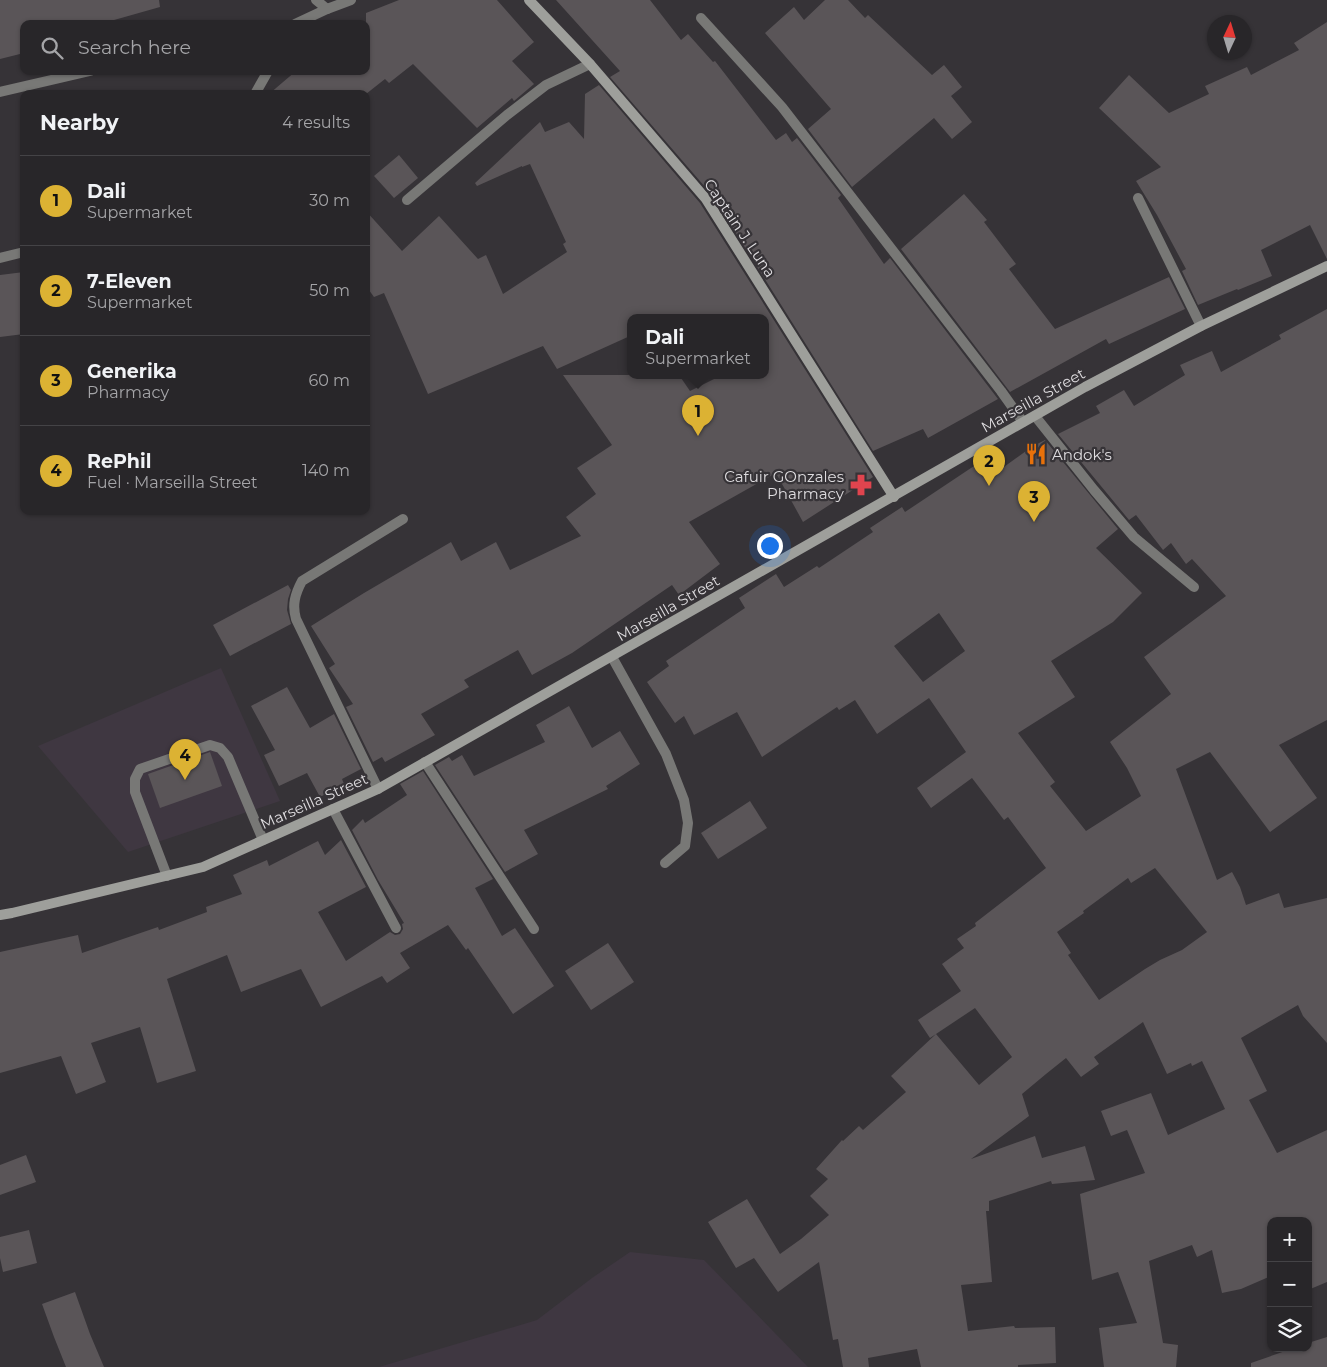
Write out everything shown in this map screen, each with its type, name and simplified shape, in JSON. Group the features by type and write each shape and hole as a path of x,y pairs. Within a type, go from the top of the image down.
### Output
{"main road":[{"name":"Captain J. Luna","path":"530,0 590,64 706,199 894,497"},
{"name":"Marseilla Street","path":"0,915 203,867 378,789 894,497 1022,422 1201,326 1327,266"}],"street":[{"path":"316,0 327,9"},
{"path":"304,20 352,0"},
{"path":"701,18 782,107 1022,422"},
{"path":"407,200 499,121 546,85 590,64"},
{"path":"0,92 73,75"},
{"path":"257,90 266,75"},
{"path":"1138,198 1201,326"},
{"path":"0,258 20,253"},
{"path":"1035,416 1134,537 1194,587"},
{"path":"378,789 296,619 293,609 297,590 302,581 403,519"},
{"path":"612,657 666,754 684,800 688,822 685,846 666,863"},
{"path":"167,876 135,792 135,779 140,770 210,745 220,748 228,757 263,840"},
{"path":"426,762 534,929"},
{"path":"333,809 396,928"}],"shaded area":[{"path":"221,668 280,801 128,852 38,746"},
{"path":"630,1252 704,1260 808,1367 379,1367 537,1320"}],"building":[{"path":"0,0 159,0 160,7 114,20 20,20 20,54 0,59"},
{"path":"399,0 497,0 534,42 512,61 534,84 514,101 512,98 477,128 413,64 389,83 385,79 370,91 274,90 291,75 370,75 370,20 366,20 366,13"},
{"path":"556,0 650,0 681,40 688,34 713,62 715,61 776,140 786,133 792,142 797,138 841,195 838,198 884,264 890,258 998,399 928,438 923,429 873,451 712,195 610,77 620,71"},
{"path":"825,0 848,0 865,18 868,15 932,75 944,65 962,87 951,96 972,122 952,139 934,118 852,187 808,129 831,109 765,33 794,7 804,20"},
{"path":"1327,22 1327,259 1310,225 1261,250 1272,276 1198,305 1182,271 1186,269 1136,181 1161,167 1099,108 1129,75 1169,113 1209,94 1205,86 1247,67 1251,75 1299,50 1294,43"},
{"path":"599,85 700,203 873,477 803,522 776,473 689,522 720,564 679,595 672,585 572,653 532,675 518,650 464,680 469,687 421,714 435,735 385,762 382,757 373,762 346,707 353,704 329,668 335,664 311,626 451,542 461,561 496,542 510,570 581,536 566,517 596,494 577,468 612,445 563,375 627,375 627,379 682,379 690,391 714,379 769,379 769,314 627,314 627,337 557,369 543,346 428,394 384,293 374,297 370,292 370,215 402,251 439,216 478,259 486,255 503,294 567,252 563,244 566,242 530,164 477,186 475,183 540,122 545,132 569,122 584,139 585,94"},
{"path":"399,155 418,178 394,198 374,176"},
{"path":"964,194 987,220 984,222 1016,264 1009,269 1055,329 1169,277 1185,309 1109,344 1106,339 1010,392 901,249"},
{"path":"20,272 20,334 0,337 0,275"},
{"path":"1327,309 1327,720 1279,745 1317,798 1270,832 1210,752 1176,769 1217,880 1232,872 1240,887 1246,905 1279,893 1284,908 1327,898 1327,1043 1303,1016 1298,1005 1241,1038 1267,1091 1249,1100 1277,1153 1327,1130 1327,1282 1312,1288 1312,1217 1267,1217 1267,1278 1241,1289 1222,1293 1212,1250 1197,1257 1192,1245 1149,1261 1163,1343 1178,1345 1176,1367 1104,1367 1099,1328 1137,1323 1118,1272 1092,1280 1080,1194 1145,1173 1127,1130 1111,1136 1101,1111 1151,1093 1168,1135 1225,1109 1202,1061 1192,1066 1191,1063 1167,1074 1143,1022 1094,1057 1099,1064 1081,1077 1066,1058 1022,1094 1029,1116 971,1159 1035,1136 1042,1158 1085,1146 1095,1180 1052,1184 1051,1181 989,1201 989,1211 986,1211 992,1282 961,1285 968,1331 1014,1326 1015,1328 1055,1327 1056,1363 1018,1365 1018,1367 921,1367 917,1349 868,1358 869,1367 843,1367 838,1339 833,1340 819,1262 778,1292 754,1258 736,1268 708,1222 747,1199 780,1254 829,1215 810,1196 828,1179 816,1169 842,1140 859,1126 863,1130 906,1092 891,1076 936,1034 930,1038 918,1020 961,991 942,964 964,948 957,939 976,926 975,923 1046,868 1008,817 1004,820 972,778 931,808 917,788 966,752 929,698 877,734 855,700 839,710 837,707 762,757 737,712 694,735 684,716 675,723 647,682 669,666 666,661 745,608 739,598 776,574 784,587 817,566 819,568 873,532 870,528 902,507 905,512 980,462 990,477 1033,446 1045,440 1118,529 1096,548 1142,593 1113,622 1051,661 1075,697 1018,733 1055,782 1050,786 1086,831 1141,796 1127,768 1110,742 1171,694 1144,657 1226,596 1192,559 1186,564 1171,543 1163,550 1136,515 1129,520 1058,434 1100,413 1096,406 1124,390 1134,406 1185,375 1180,365 1212,351 1221,372 1281,339 1279,335","holes":["939,613 965,651 923,682 894,646","1155,868 1207,932 1182,950 1145,969 1099,1000 1068,955 1071,953 1057,932 1128,878 1131,883","975,1008 1012,1057 979,1085 936,1034"]},
{"path":"288,585 291,590 287,610 291,624 230,656 213,625"},
{"path":"287,687 310,728 334,714 361,769 342,779 344,784 320,797 307,773 279,786 264,755 275,750 251,706"},
{"path":"569,706 592,748 620,731 640,764 606,786 608,789 524,830 538,854 505,872 435,765 449,757 452,761 462,755 474,776 545,742 536,725"},
{"path":"210,752 222,786 160,808 148,774"},
{"path":"423,771 493,879 475,888 502,936 515,928 554,986 513,1014 468,948 466,950 448,925 400,953 410,968 387,983 382,976 321,1007 301,969 241,992 227,955 167,979 196,1071 157,1083 140,1027 91,1043 106,1082 76,1094 61,1056 0,1073 0,952 78,935 82,953 158,927 159,930 207,912 206,907 242,894 233,875 267,860 269,866 318,841 325,855 341,840 366,887 318,912 346,961 390,932 395,935 400,934 403,929 402,924 404,923 378,880 352,830 363,819 365,823 407,795 400,784"},
{"path":"750,801 767,828 718,859 701,833"},
{"path":"608,943 634,982 591,1010 565,971"},
{"path":"26,1155 36,1182 0,1195 0,1165"},
{"path":"29,1230 37,1263 3,1272 0,1258 0,1237"},
{"path":"75,1292 104,1367 66,1367 54,1337 42,1304"},
{"path":"1327,1337 1327,1367 1251,1367 1251,1363 1283,1352 1312,1352 1312,1342"}],"place":[{"name":"Dali","path":"698,436"},
{"name":"Andok's","path":"1036,454"},
{"name":"Cafuir GOnzales Pharmacy","path":"861,485"},
{"name":"7-Eleven","path":"989,486"},
{"name":"Generika","path":"1034,522"},
{"name":"RePhil","path":"185,780"}]}
